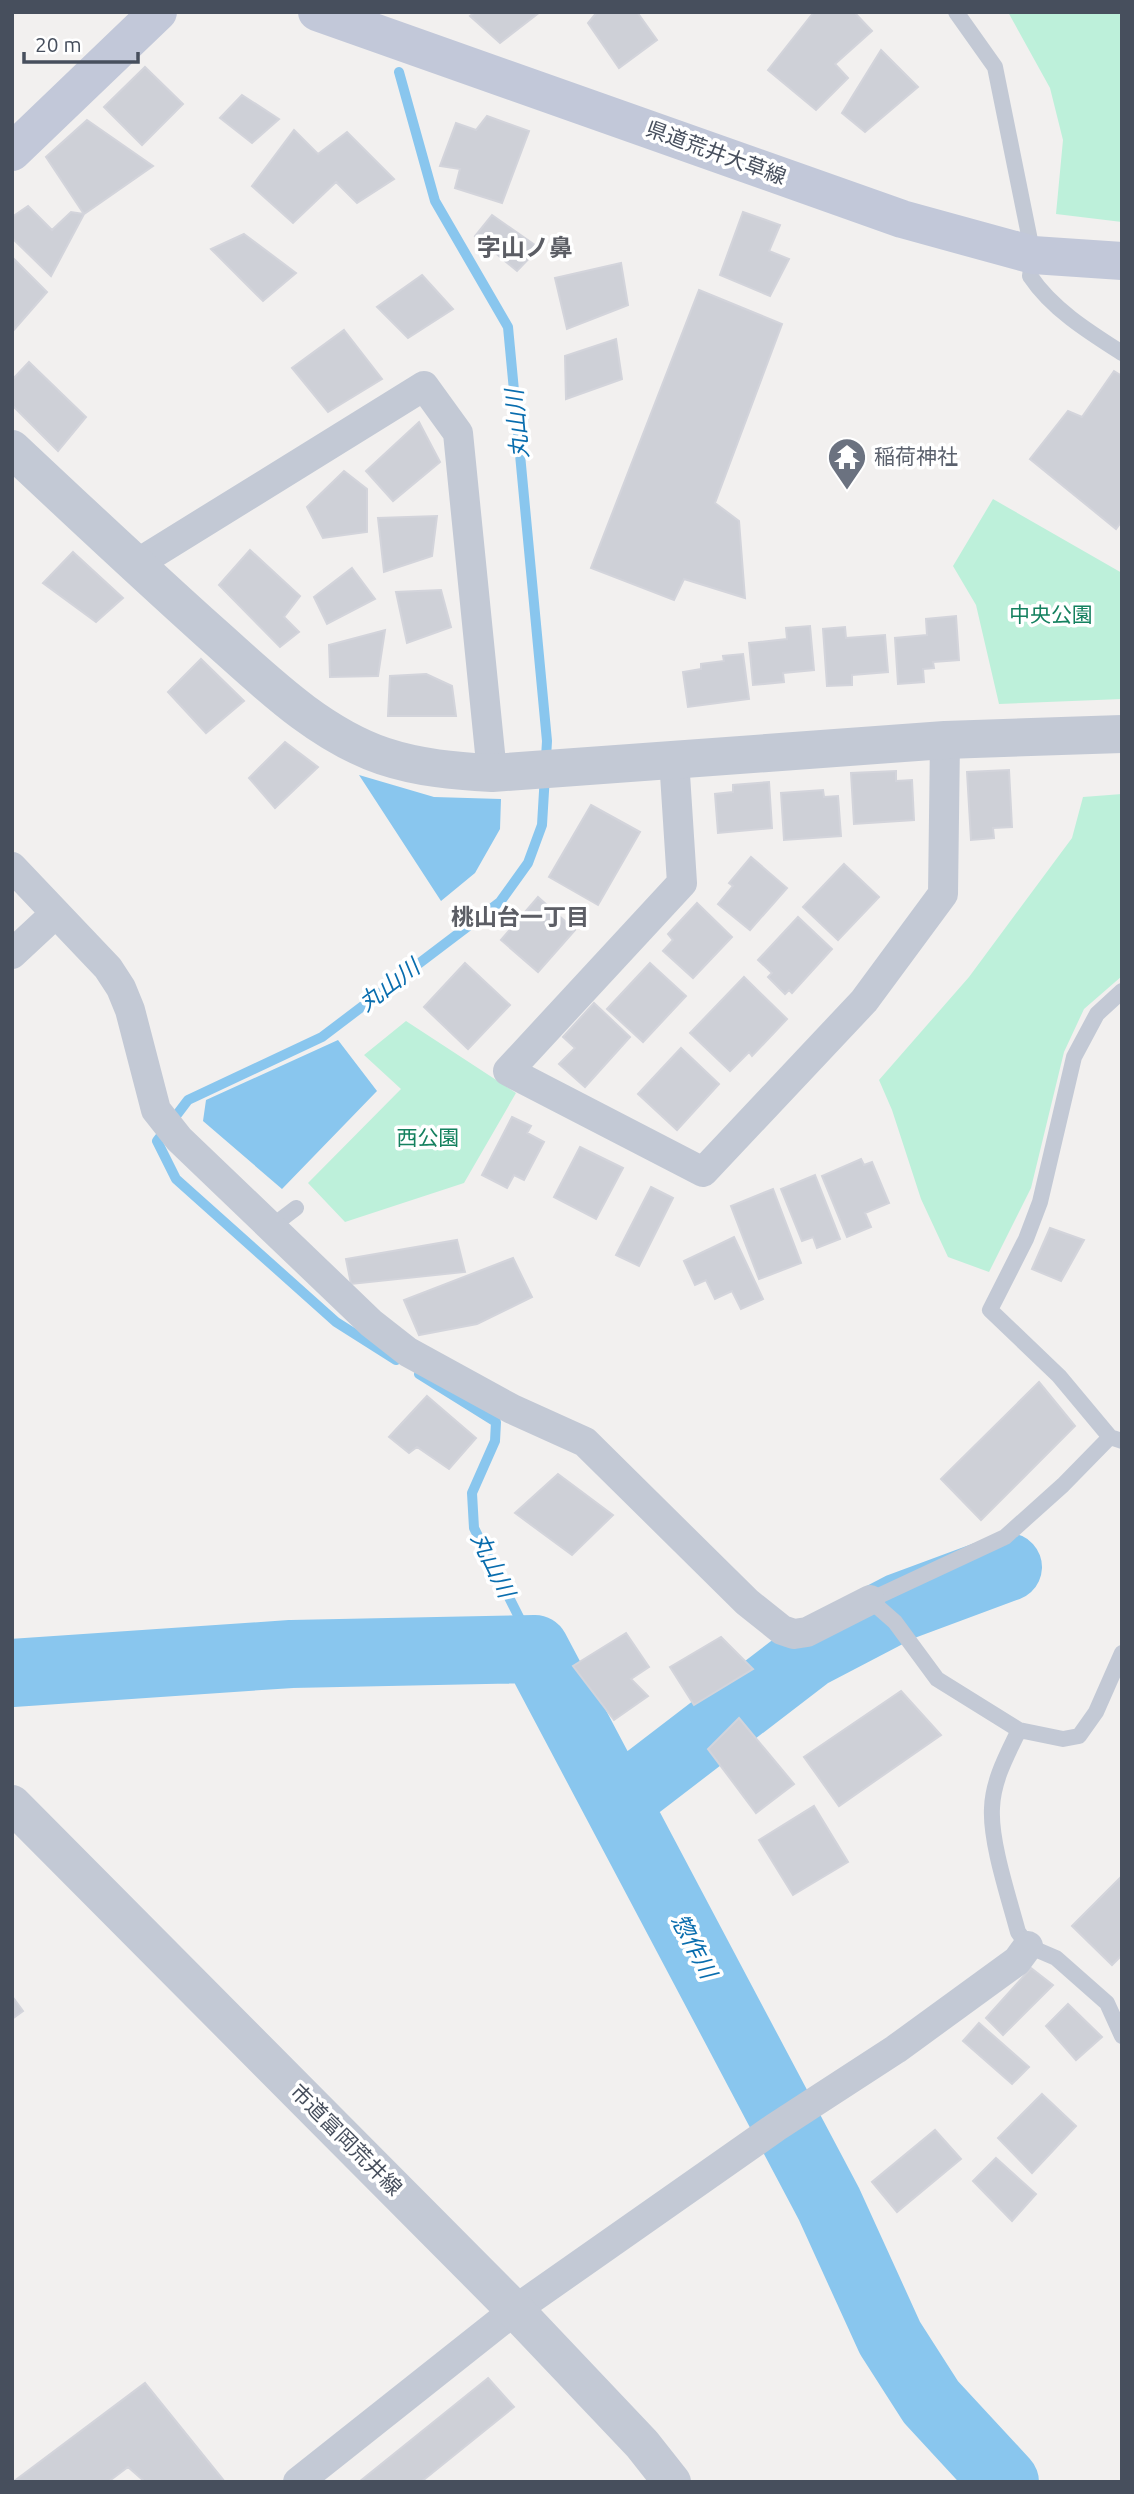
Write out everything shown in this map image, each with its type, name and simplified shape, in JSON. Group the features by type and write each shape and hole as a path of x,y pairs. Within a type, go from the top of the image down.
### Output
{"main road":[{"path":"12,152 158,12"},
{"name":"県道荒井大草線","path":"317,12 902,219 1033,255 1122,261"}],"street":[{"path":"135,565 425,386 458,433 492,773"},
{"path":"12,449 135,565 283,697 339,735 382,756 443,771 492,773 945,740 1122,734"},
{"path":"674,759 682,883 508,1071 703,1172 864,1001 943,894 945,740"},
{"path":"12,867 108,968 121,988 130,1010 156,1110 179,1139 215,1176 371,1323 408,1352 512,1409 585,1442 747,1602 782,1630 794,1634 807,1632 870,1600"},
{"path":"12,954 55,914"},
{"name":"市道富岡荒井線","path":"12,1804 515,2310 642,2444 672,2482"},
{"path":"298,2482 515,2310 776,2127 896,2049 1017,1961 1028,1946"}],"lane":[{"path":"956,12 995,67 1033,255 1030,276 1038,288 1076,322 1122,353"},
{"path":"1122,991 1097,1014 1074,1058 1040,1202 1026,1240 990,1310 1059,1376 1116,1439 1005,1537 870,1600 895,1622 937,1679 1019,1730 1063,1739 1079,1735 1096,1712 1122,1653"},
{"path":"271,1227 296,1208"},
{"path":"1019,1730 1001,1767 992,1806 992,1825 1018,1932 1028,1946 1056,1958 1107,2003 1122,2036"}],"green space":[{"path":"1008,12 1122,12 1122,222 1056,214 1063,140 1050,88"},
{"name":"中央公園","path":"993,499 1122,573 1122,699 999,704 976,605 953,566"},
{"path":"1122,794 1122,976 1084,1009 1064,1052 1031,1188 989,1272 948,1257 921,1199 892,1110 879,1080 969,977 1072,838 1083,797"},
{"name":"西公園","path":"406,1021 516,1093 464,1183 345,1222 308,1183 401,1089 364,1055"}],"water":[{"path":"359,775 434,797 501,799 500,829 475,873 441,901"},
{"path":"338,1040 377,1091 282,1189 203,1121 206,1100"}],"building":[{"path":"475,12 540,12 500,43 470,16"},
{"path":"597,12 637,12 657,40 619,68 588,23"},
{"path":"814,12 854,12 872,31 835,64 848,78 816,110 768,70"},
{"path":"881,50 918,87 865,132 842,113"},
{"path":"145,67 183,104 142,145 104,107"},
{"path":"242,95 279,119 252,143 220,118"},
{"path":"487,116 529,131 502,203 455,188 460,169 440,166 456,123 476,130"},
{"path":"87,120 153,166 84,214 46,157"},
{"path":"294,130 318,154 347,132 394,179 357,203 336,182 293,223 252,186"},
{"path":"28,206 52,230 71,212 84,214 51,276 12,238 12,217"},
{"path":"743,212 780,225 769,251 789,259 770,296 720,275"},
{"path":"492,215 539,248 517,271 475,236"},
{"path":"244,234 296,273 263,301 211,249"},
{"path":"12,257 47,292 12,332"},
{"path":"621,263 628,305 567,329 555,278"},
{"path":"422,275 453,309 408,338 377,307"},
{"path":"699,290 782,324 715,503 739,521 745,598 684,579 674,600 591,568"},
{"path":"344,330 382,379 328,412 292,368"},
{"path":"616,339 622,379 566,399 565,356"},
{"path":"29,362 86,417 58,451 12,405 12,380"},
{"path":"1114,371 1122,376 1122,521 1116,529 1030,459 1068,411 1082,417"},
{"path":"419,422 440,462 393,501 366,471"},
{"path":"344,471 367,489 367,532 323,538 307,507"},
{"path":"437,516 432,556 384,572 378,518"},
{"path":"250,550 300,596 284,617 299,632 280,647 219,585"},
{"path":"73,552 123,598 96,622 43,583"},
{"path":"352,568 375,599 327,624 314,597"},
{"path":"441,590 451,627 407,643 396,592"},
{"path":"956,616 959,660 933,662 934,668 923,669 924,682 898,684 895,638 927,635 926,619"},
{"path":"810,626 814,670 783,673 784,682 753,685 749,643 787,639 786,628"},
{"path":"845,627 846,638 885,635 888,672 852,675 852,685 827,686 823,629"},
{"path":"385,630 378,676 330,677 329,645"},
{"path":"743,654 749,699 688,707 683,672 701,669 701,664 724,661 723,656"},
{"path":"201,659 244,701 206,733 168,692"},
{"path":"426,674 452,686 456,716 388,716 390,676"},
{"path":"285,742 318,767 275,808 249,778"},
{"path":"1009,770 1012,827 993,828 994,838 971,840 967,772"},
{"path":"896,771 896,781 912,780 914,820 854,824 851,773"},
{"path":"769,782 772,828 718,833 715,794 733,792 733,785"},
{"path":"823,790 824,797 838,796 841,836 784,840 781,793"},
{"path":"591,805 640,832 598,905 549,877"},
{"path":"751,857 787,888 750,930 718,904 733,886 729,883"},
{"path":"844,864 879,897 838,940 803,907"},
{"path":"538,897 575,930 538,972 501,940"},
{"path":"697,903 732,937 693,978 663,951 673,940 668,934"},
{"path":"798,917 832,949 792,993 789,990 785,994 768,977 772,973 758,960"},
{"path":"465,963 510,1005 468,1049 424,1007"},
{"path":"650,963 686,996 643,1042 607,1009"},
{"path":"744,977 787,1019 752,1056 749,1052 730,1071 690,1033"},
{"path":"594,1003 630,1037 585,1087 559,1064 575,1048 563,1037"},
{"path":"681,1048 719,1084 677,1130 638,1094"},
{"path":"512,1117 531,1126 527,1133 544,1142 524,1180 514,1175 507,1188 482,1175"},
{"path":"580,1147 623,1168 596,1219 554,1197"},
{"path":"861,1159 864,1165 872,1162 889,1203 865,1213 871,1227 847,1237 822,1176"},
{"path":"815,1175 840,1239 817,1248 813,1237 802,1241 781,1189"},
{"path":"651,1187 673,1198 639,1266 616,1255"},
{"path":"773,1189 801,1263 759,1279 731,1206"},
{"path":"1050,1228 1084,1240 1061,1281 1032,1269"},
{"path":"734,1237 763,1299 741,1309 732,1291 715,1299 706,1280 695,1285 684,1261"},
{"path":"457,1240 465,1272 351,1284 346,1259"},
{"path":"513,1258 532,1297 477,1324 419,1335 404,1300"},
{"path":"1039,1382 1075,1426 981,1520 941,1479"},
{"path":"427,1396 476,1438 449,1469 417,1447 409,1453 389,1437"},
{"path":"558,1474 613,1515 572,1555 515,1513"},
{"path":"626,1633 649,1667 631,1679 648,1696 614,1720 573,1666"},
{"path":"721,1637 753,1669 694,1705 670,1667"},
{"path":"901,1691 941,1735 839,1806 804,1757"},
{"path":"739,1718 794,1784 756,1813 708,1749"},
{"path":"814,1806 848,1862 793,1895 759,1840"},
{"path":"1122,1876 1122,1955 1112,1965 1072,1926"},
{"path":"1031,1968 1053,1985 1003,2035 986,2018"},
{"path":"12,1996 23,2011 12,2019"},
{"path":"1068,2004 1102,2037 1076,2060 1046,2026"},
{"path":"979,2023 1029,2067 1012,2084 963,2041"},
{"path":"1042,2094 1076,2126 1032,2173 998,2138"},
{"path":"935,2130 961,2159 897,2212 872,2182"},
{"path":"996,2158 1036,2194 1012,2221 973,2181"},
{"path":"488,2378 514,2407 421,2482 359,2482"},
{"path":"145,2383 225,2482 145,2482 128,2467 108,2482 13,2482"}],"waterway":[{"name":"丸山川","path":"396,1360 336,1322 176,1179 157,1141 188,1100 322,1037 500,902 528,863 542,825 547,741 508,327 435,201 399,72"},
{"name":"丸山川","path":"419,1374 496,1422 495,1441 472,1493 474,1528 535,1649"},
{"name":"惣作川","path":"617,1802 810,1654 900,1607 1008,1567"},
{"name":"惣作川","path":"12,1673 291,1654 535,1649 829,2204 890,2338 931,2402 1005,2482"}],"place":[{"name":"稲荷神社","path":"847,491"}],"district":[{"name":"字山ノ鼻","path":"525,248"},
{"name":"桃山台一丁目","path":"520,917"}]}
